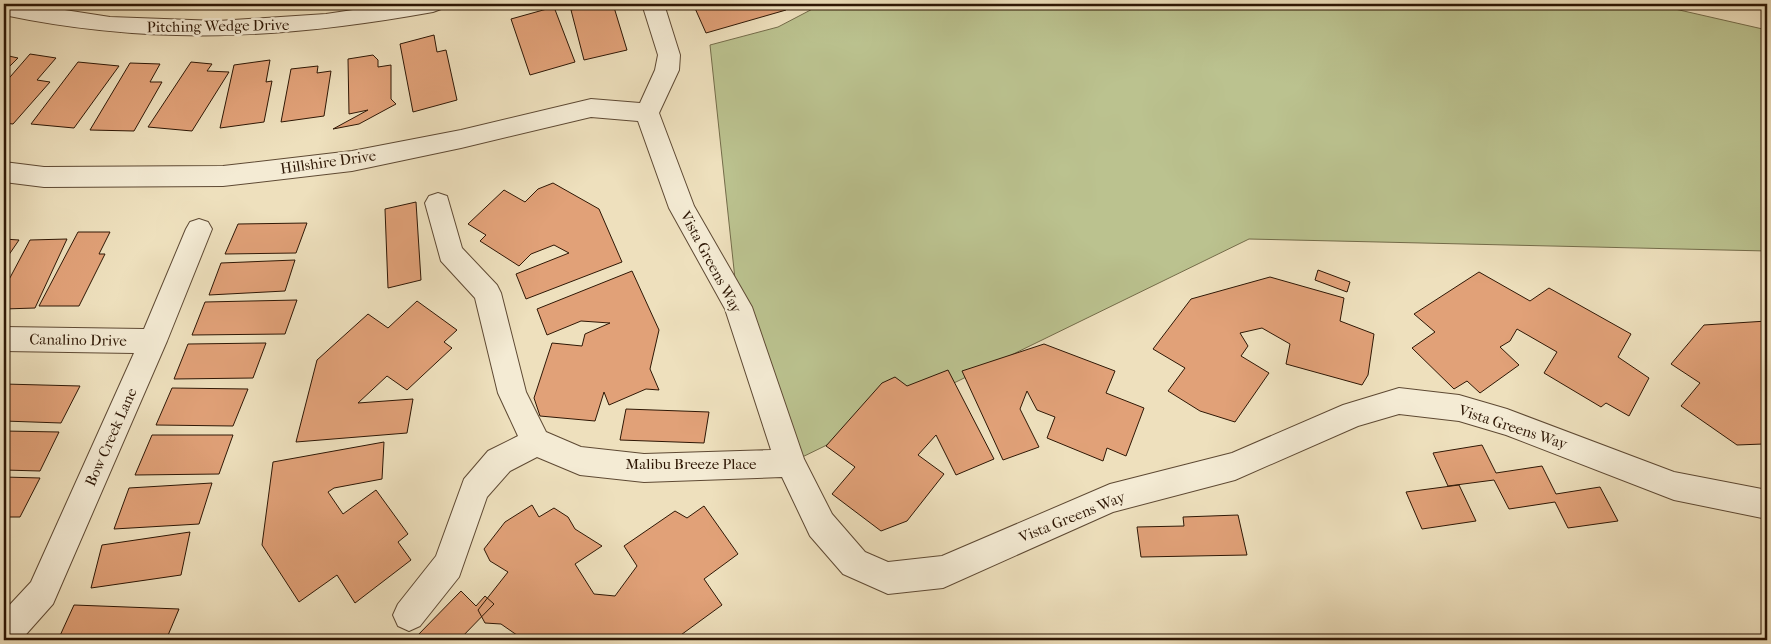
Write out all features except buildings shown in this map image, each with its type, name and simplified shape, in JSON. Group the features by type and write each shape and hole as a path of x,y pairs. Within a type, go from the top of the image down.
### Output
{"street":[{"name":"Pitching Wedge Drive","path":"4,7 31,14 147,28 287,26 378,15 433,4"},
{"path":"647,113 667,70 669,56 653,4"},
{"name":"Hillshire Drive","path":"4,172 44,177 223,176 352,161 461,139 591,108 647,113"},
{"name":"Vista Greens Way","path":"647,113 682,208 738,307 790,463 821,525 854,563 888,578 942,572 1110,498 1235,466 1353,414 1399,401 1460,408 1507,422 1674,486 1767,505"},
{"path":"409,615 448,566 475,489 499,461 536,442 512,394 487,293 450,253 438,203"},
{"name":"Bow Creek Lane","path":"4,632 42,593 153,340 199,229"},
{"name":"Canalino Drive","path":"4,339 153,340"},
{"name":"Malibu Breeze Place","path":"536,442 580,461 644,468 790,463"}],"green space":[{"path":"822,4 1653,4 1767,30 1767,251 1249,239 790,463 738,307 710,45 778,27"}]}
